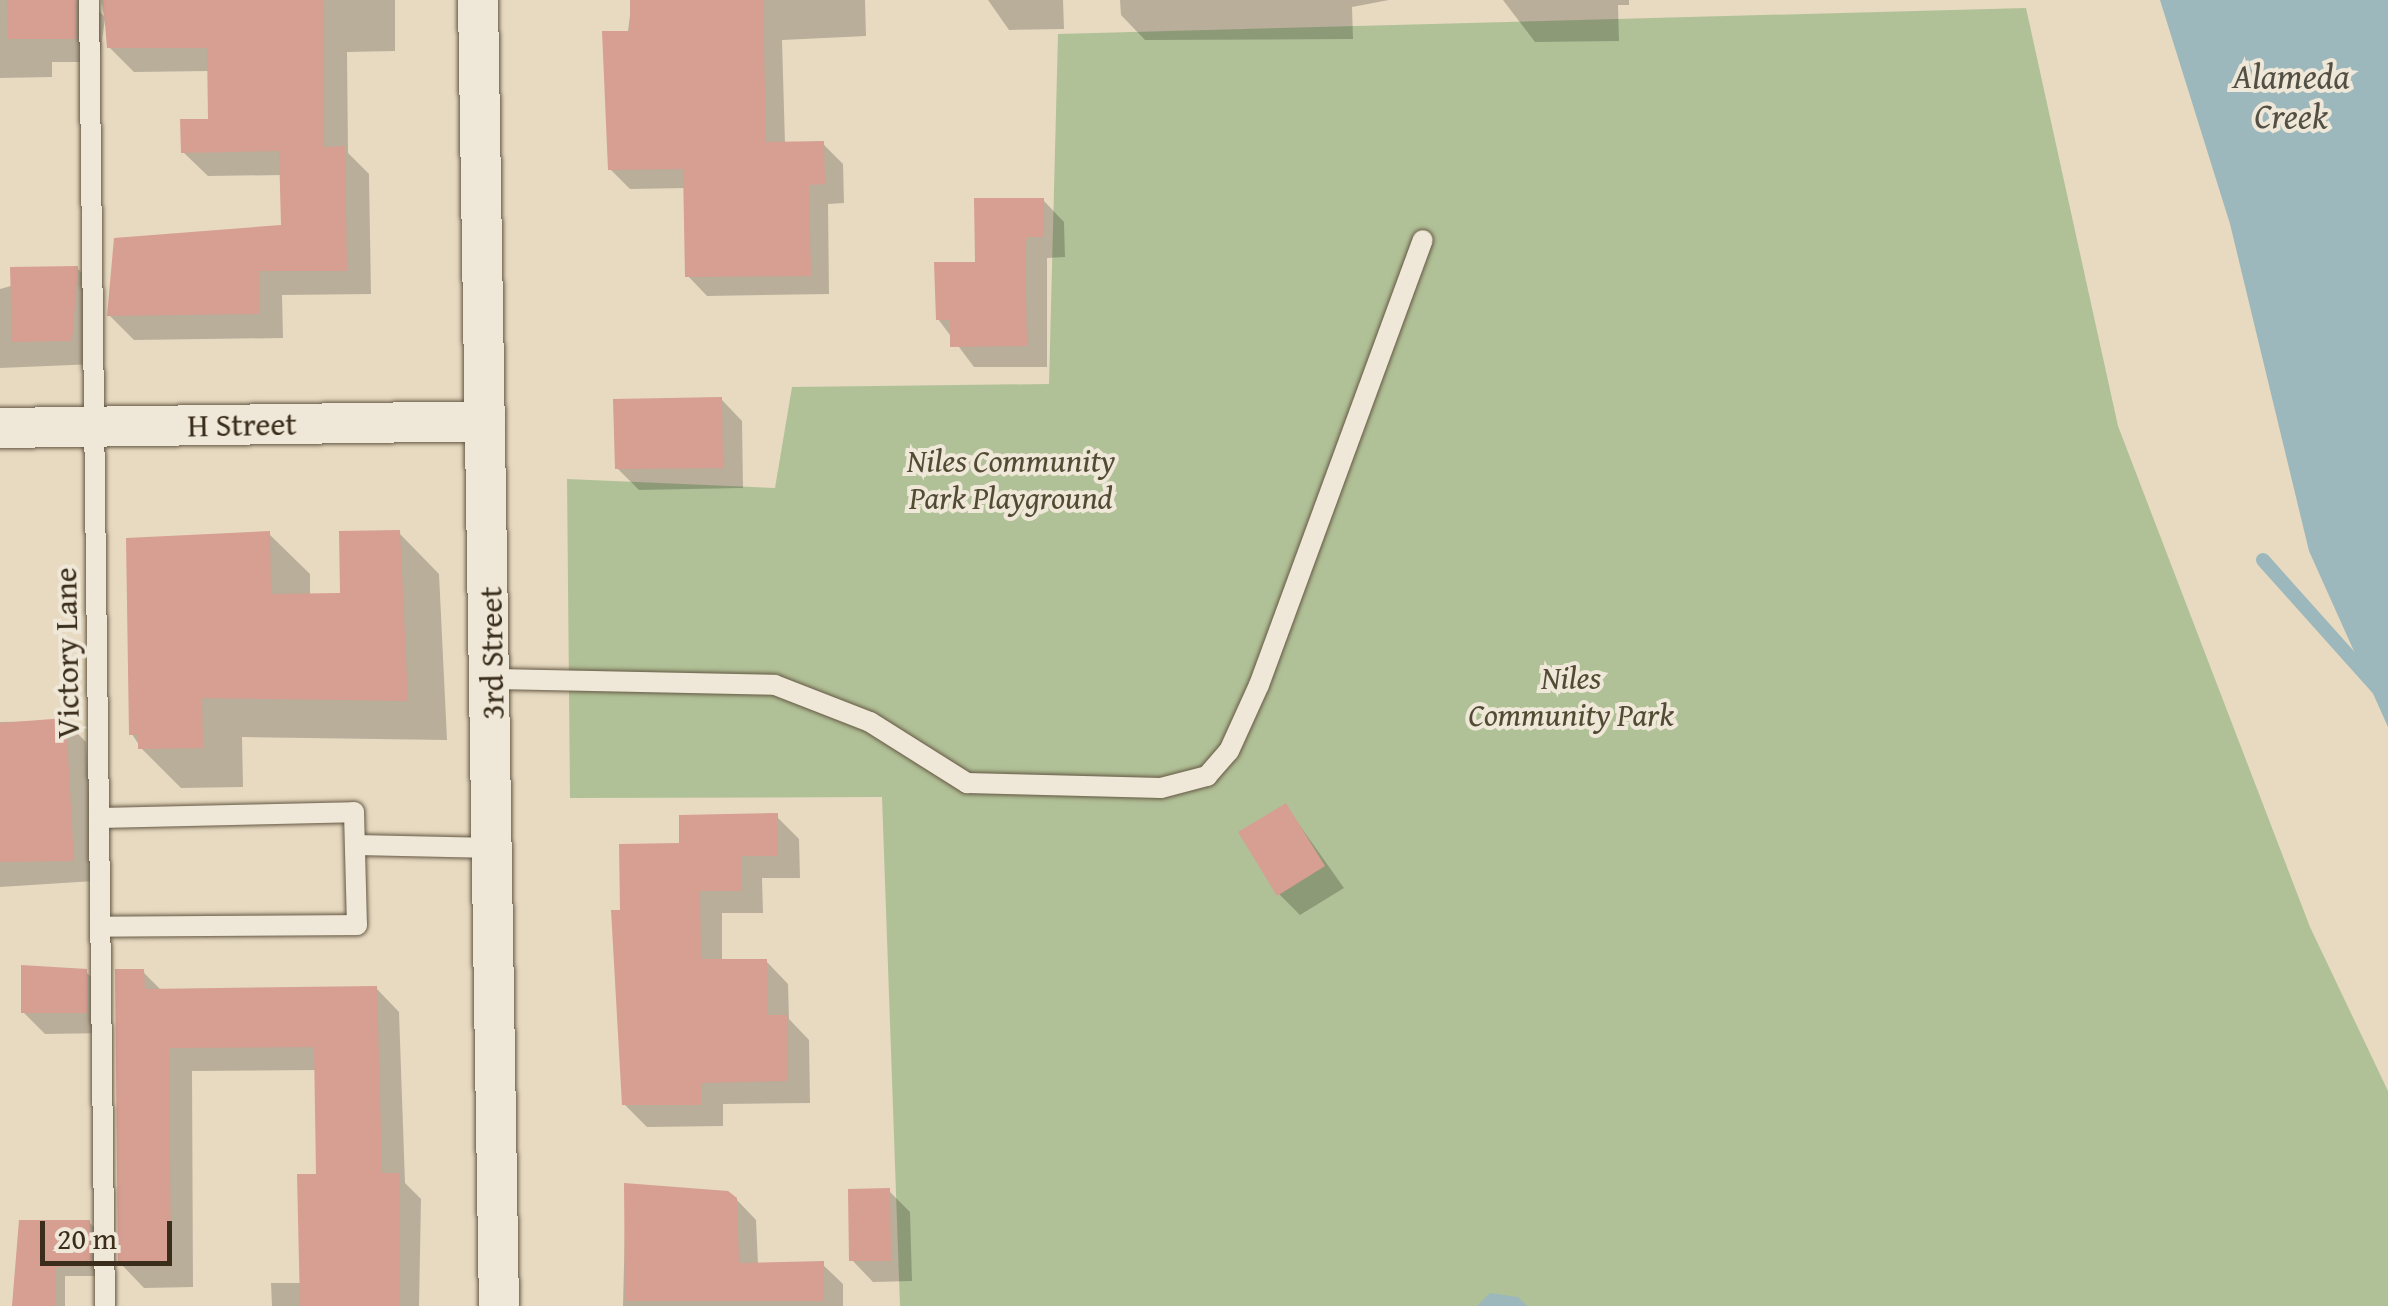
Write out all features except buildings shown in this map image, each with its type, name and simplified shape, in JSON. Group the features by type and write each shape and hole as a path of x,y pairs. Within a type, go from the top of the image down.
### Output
{"street":[{"name":"3rd Street","path":"478,0 494,679 499,1306"},
{"name":"H Street","path":"0,428 485,421"}],"lane":[{"name":"Victory Lane","path":"88,0 105,1306"},
{"path":"494,679 775,686 870,722 966,783 1161,788 1206,776 1229,751 1258,684 1423,240"},
{"path":"99,818 354,812 356,925 100,927"},
{"path":"354,845 495,848"}],"green space":[{"name":"Niles Community Park","path":"2026,8 2118,426 2310,927 2388,1091 2388,1306 900,1306 882,797 570,798 567,479 775,488 792,387 1049,384 1058,34"}],"water":[{"name":"Alameda Creek","path":"2160,0 2388,0 2388,727 2309,551 2230,224"},
{"path":"1490,1293 1518,1297 1527,1306 1477,1306"}],"waterway":[{"path":"2263,560 2388,700"}],"park label":[{"name":"Niles Community Park Playground","path":"1011,480"}]}
